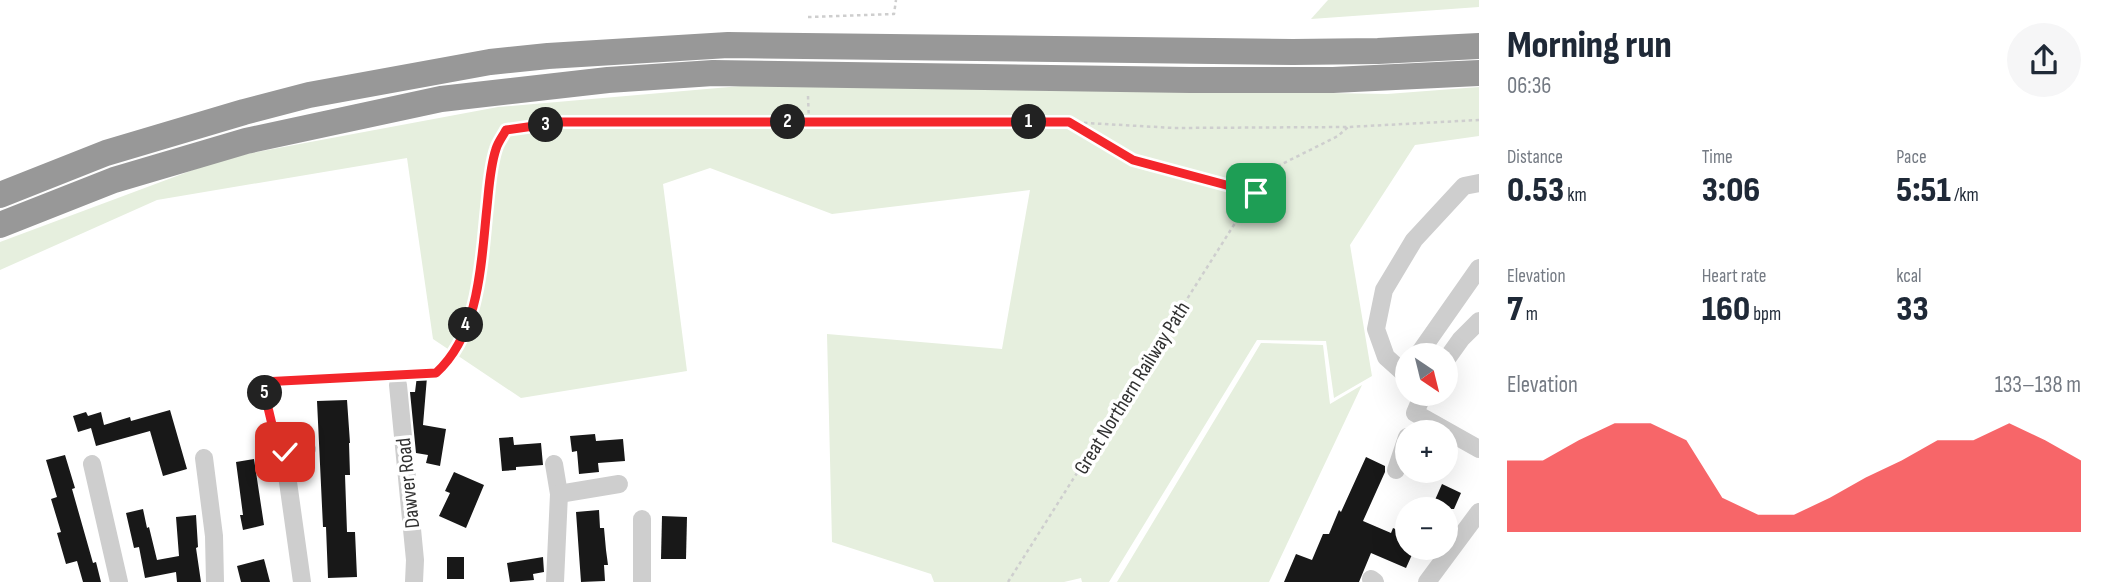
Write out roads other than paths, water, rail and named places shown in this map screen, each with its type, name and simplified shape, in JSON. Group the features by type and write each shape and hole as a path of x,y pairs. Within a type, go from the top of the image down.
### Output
{"highway":[{"path":"0,195 106,153 309,96 491,62 548,56 728,45 1280,52 1479,46"},
{"path":"0,225 114,180 246,141 440,99 608,80 713,73 1190,80 1333,80 1479,74"}],"street":[{"path":"1395,365 1386,357 1376,329 1384,290 1414,240 1464,186 1479,183"},
{"path":"1426,343 1479,268"},
{"path":"1458,343 1479,321"},
{"name":"Dawver Road","path":"398,378 415,560 414,582"},
{"path":"1413,420 1418,406"},
{"path":"1415,413 1479,449"},
{"path":"281,432 302,582"},
{"path":"285,452 307,449"},
{"path":"204,458 214,536 215,582"},
{"path":"92,464 119,582"},
{"path":"554,464 559,495 555,582"},
{"path":"97,483 116,480"},
{"path":"559,495 619,484"},
{"path":"1427,582 1479,512"},
{"path":"642,519 642,582"}]}
